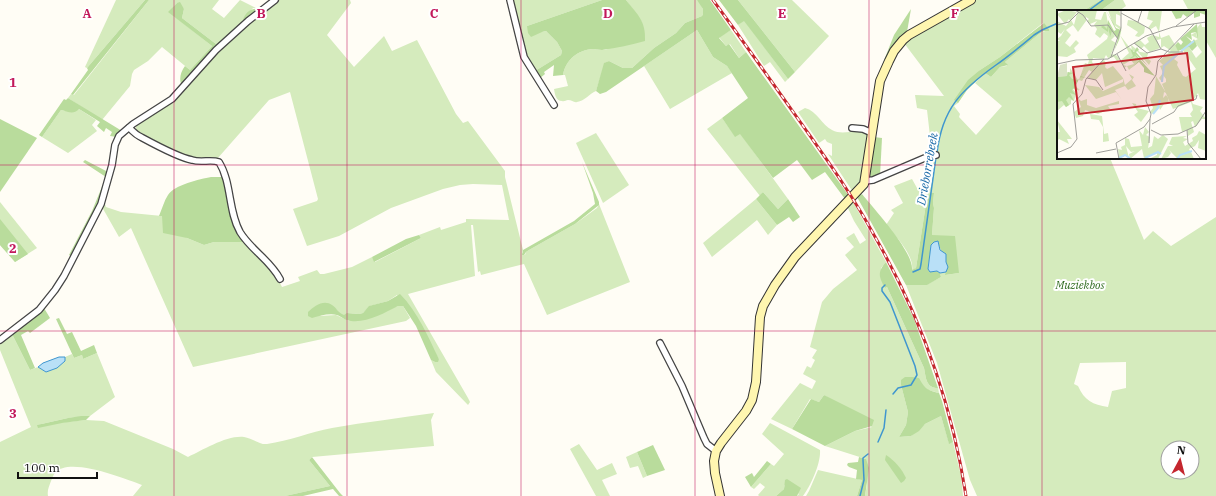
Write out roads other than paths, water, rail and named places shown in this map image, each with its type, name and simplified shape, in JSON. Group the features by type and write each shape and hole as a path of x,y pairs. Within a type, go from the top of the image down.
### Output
{"main road":[{"path":"720,496 715,473 714,461 716,451 720,443 746,411 752,400 756,382 760,317 763,306 795,257 848,200 863,187 880,81 898,46 913,32 971,0"}],"street":[{"path":"0,340 39,310 64,276 101,204 108,183 115,145 118,139 129,128 172,99 216,50 244,24 276,0"},
{"path":"510,0 524,57 554,105"},
{"path":"129,128 138,136 182,157 193,161 203,162 214,160 219,162 225,176 235,220 240,232 268,262 280,279"},
{"path":"852,128 863,129 872,133"},
{"path":"865,180 873,180 927,157 936,155"},
{"path":"660,343 682,386 704,438 716,451"}],"water":[{"path":"938,241 940,250 946,254 946,262 948,267 946,272 940,273 937,271 930,272 928,269 931,245"},
{"path":"59,357 65,357 65,361 57,368 46,372 38,367 43,363"}],"waterway":[{"name":"Drieborrebeek","path":"1089,10 1103,0"},
{"name":"Drieborrebeek","path":"937,153 943,124 955,102 963,92 1034,35 1057,23"},
{"name":"Drieborrebeek","path":"913,272 920,269 936,157"},
{"name":"Drieborrebeek","path":"885,285 882,288 882,291 890,302 915,366 917,375 911,385 898,388 893,394"},
{"name":"Drieborrebeek","path":"878,442 884,428 886,410"},
{"name":"Drieborrebeek","path":"860,496 864,480 863,458 868,454"}],"railway":[{"path":"713,0 839,178 891,265 920,328 943,394 960,462 966,496"}],"park label":[{"name":"Muziekbos","path":"1080,285"}]}
